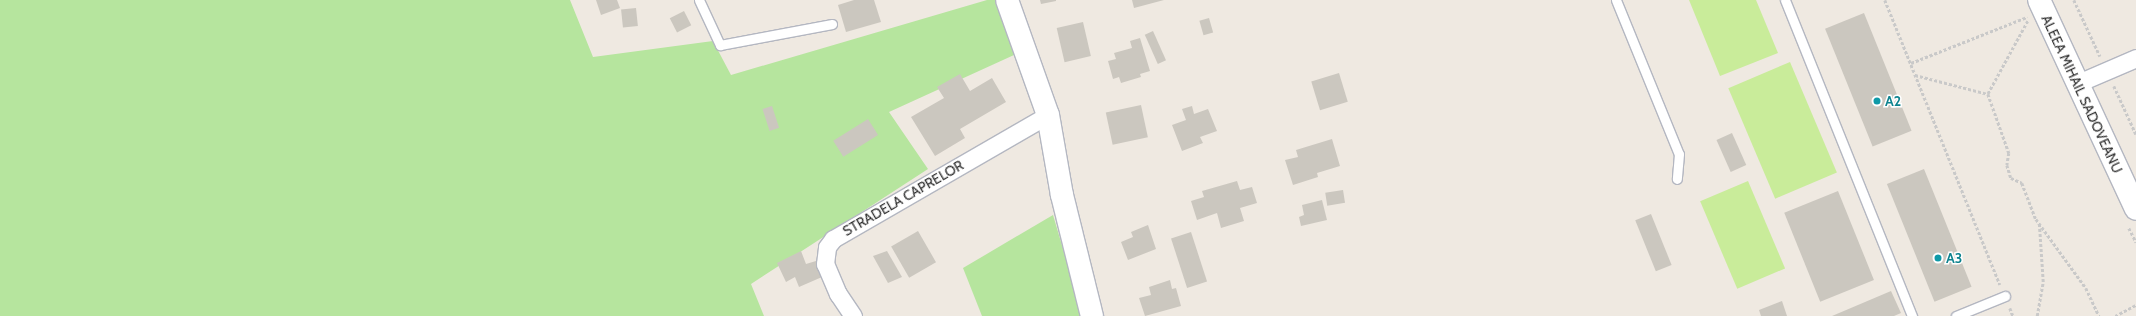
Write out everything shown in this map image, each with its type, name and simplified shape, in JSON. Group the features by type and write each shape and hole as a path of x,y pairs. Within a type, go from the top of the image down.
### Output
{"street":[{"path":"1007,0 1048,115 1062,195 1092,316"},
{"name":"ALEEA MIHAIL SADOVEANU","path":"2038,0 2136,209"},
{"path":"2078,83 2136,58"},
{"name":"STRADELA CAPRELOR","path":"853,316 838,294 825,264 827,247 833,239 1048,115"}],"lane":[{"path":"699,0 720,45 832,24"},
{"path":"1616,0 1679,154 1677,179"},
{"path":"1785,0 1912,316"},
{"path":"1956,316 2005,296"}],"path":[{"path":"1885,0 2013,316"},
{"path":"1911,63 2031,16 1988,94 2009,153 2007,165 2011,178 2022,183 2039,222 2086,288 2099,316"},
{"path":"1915,75 1988,94"},
{"path":"2038,316 2042,282 2039,222"},
{"path":"2115,316 2136,305"}],"green space":[{"path":"0,0 570,0 593,57 713,41 731,75 987,0 1000,0 1014,55 889,112 928,169 751,284 764,316 0,316"},
{"path":"1689,0 1756,0 1778,53 1720,76"},
{"path":"1790,62 1837,172 1775,199 1728,88"},
{"path":"1748,181 1785,268 1737,289 1700,201"},
{"path":"1053,215 1083,316 982,316 963,268"}],"building":[{"path":"596,0 617,0 620,8 601,15"},
{"path":"854,0 874,0 881,22 846,32 838,5"},
{"path":"1040,0 1056,0 1056,1 1041,4"},
{"path":"1132,0 1164,0 1134,8"},
{"path":"636,8 638,26 623,27 621,10"},
{"path":"684,11 691,25 677,33 670,18"},
{"name":"A2","path":"1864,13 1912,131 1873,146 1825,29"},
{"path":"1209,18 1213,32 1204,35 1199,21"},
{"path":"1083,22 1091,56 1065,62 1057,28"},
{"path":"1153,31 1166,60 1158,64 1145,35"},
{"path":"1140,38 1150,71 1140,74 1141,77 1121,83 1119,77 1113,79 1108,61 1116,59 1114,53 1132,48 1130,41"},
{"path":"1339,73 1348,102 1320,110 1311,81"},
{"path":"960,74 970,91 992,78 1006,102 960,129 965,138 935,156 911,117 944,98 937,87"},
{"path":"1141,105 1148,137 1113,145 1106,112"},
{"path":"772,106 779,128 770,131 762,109"},
{"path":"1192,106 1194,114 1208,109 1217,131 1200,137 1203,143 1182,151 1172,125 1186,120 1182,109"},
{"path":"868,119 878,135 843,157 833,141"},
{"path":"1732,133 1746,165 1731,172 1716,140"},
{"path":"1332,139 1340,166 1317,173 1318,177 1293,185 1285,160 1298,157 1296,150"},
{"name":"A3","path":"1924,169 1972,287 1934,302 1887,184"},
{"path":"1237,181 1240,190 1252,187 1257,203 1240,208 1244,221 1221,228 1217,213 1197,220 1191,201 1204,197 1202,191"},
{"path":"1343,190 1345,203 1327,206 1325,193"},
{"path":"1838,191 1874,280 1820,302 1784,213"},
{"path":"1322,200 1327,220 1301,226 1299,217 1304,215 1302,205"},
{"path":"1651,214 1672,265 1656,271 1635,220"},
{"path":"1148,225 1156,249 1128,260 1121,242 1133,237 1131,232"},
{"path":"918,231 936,262 909,278 891,246"},
{"path":"1191,232 1207,281 1187,288 1171,238"},
{"path":"801,251 806,264 816,261 822,277 799,287 795,277 786,282 777,263"},
{"path":"887,251 902,277 888,283 873,256"},
{"path":"1170,280 1172,289 1176,288 1181,306 1145,316 1139,298 1151,295 1149,287"},
{"path":"1891,291 1901,313 1894,316 1832,316"},
{"path":"1782,301 1787,316 1761,316 1759,310"}],"place":[{"name":"A2","path":"1877,101"},
{"name":"A3","path":"1938,258"}]}
